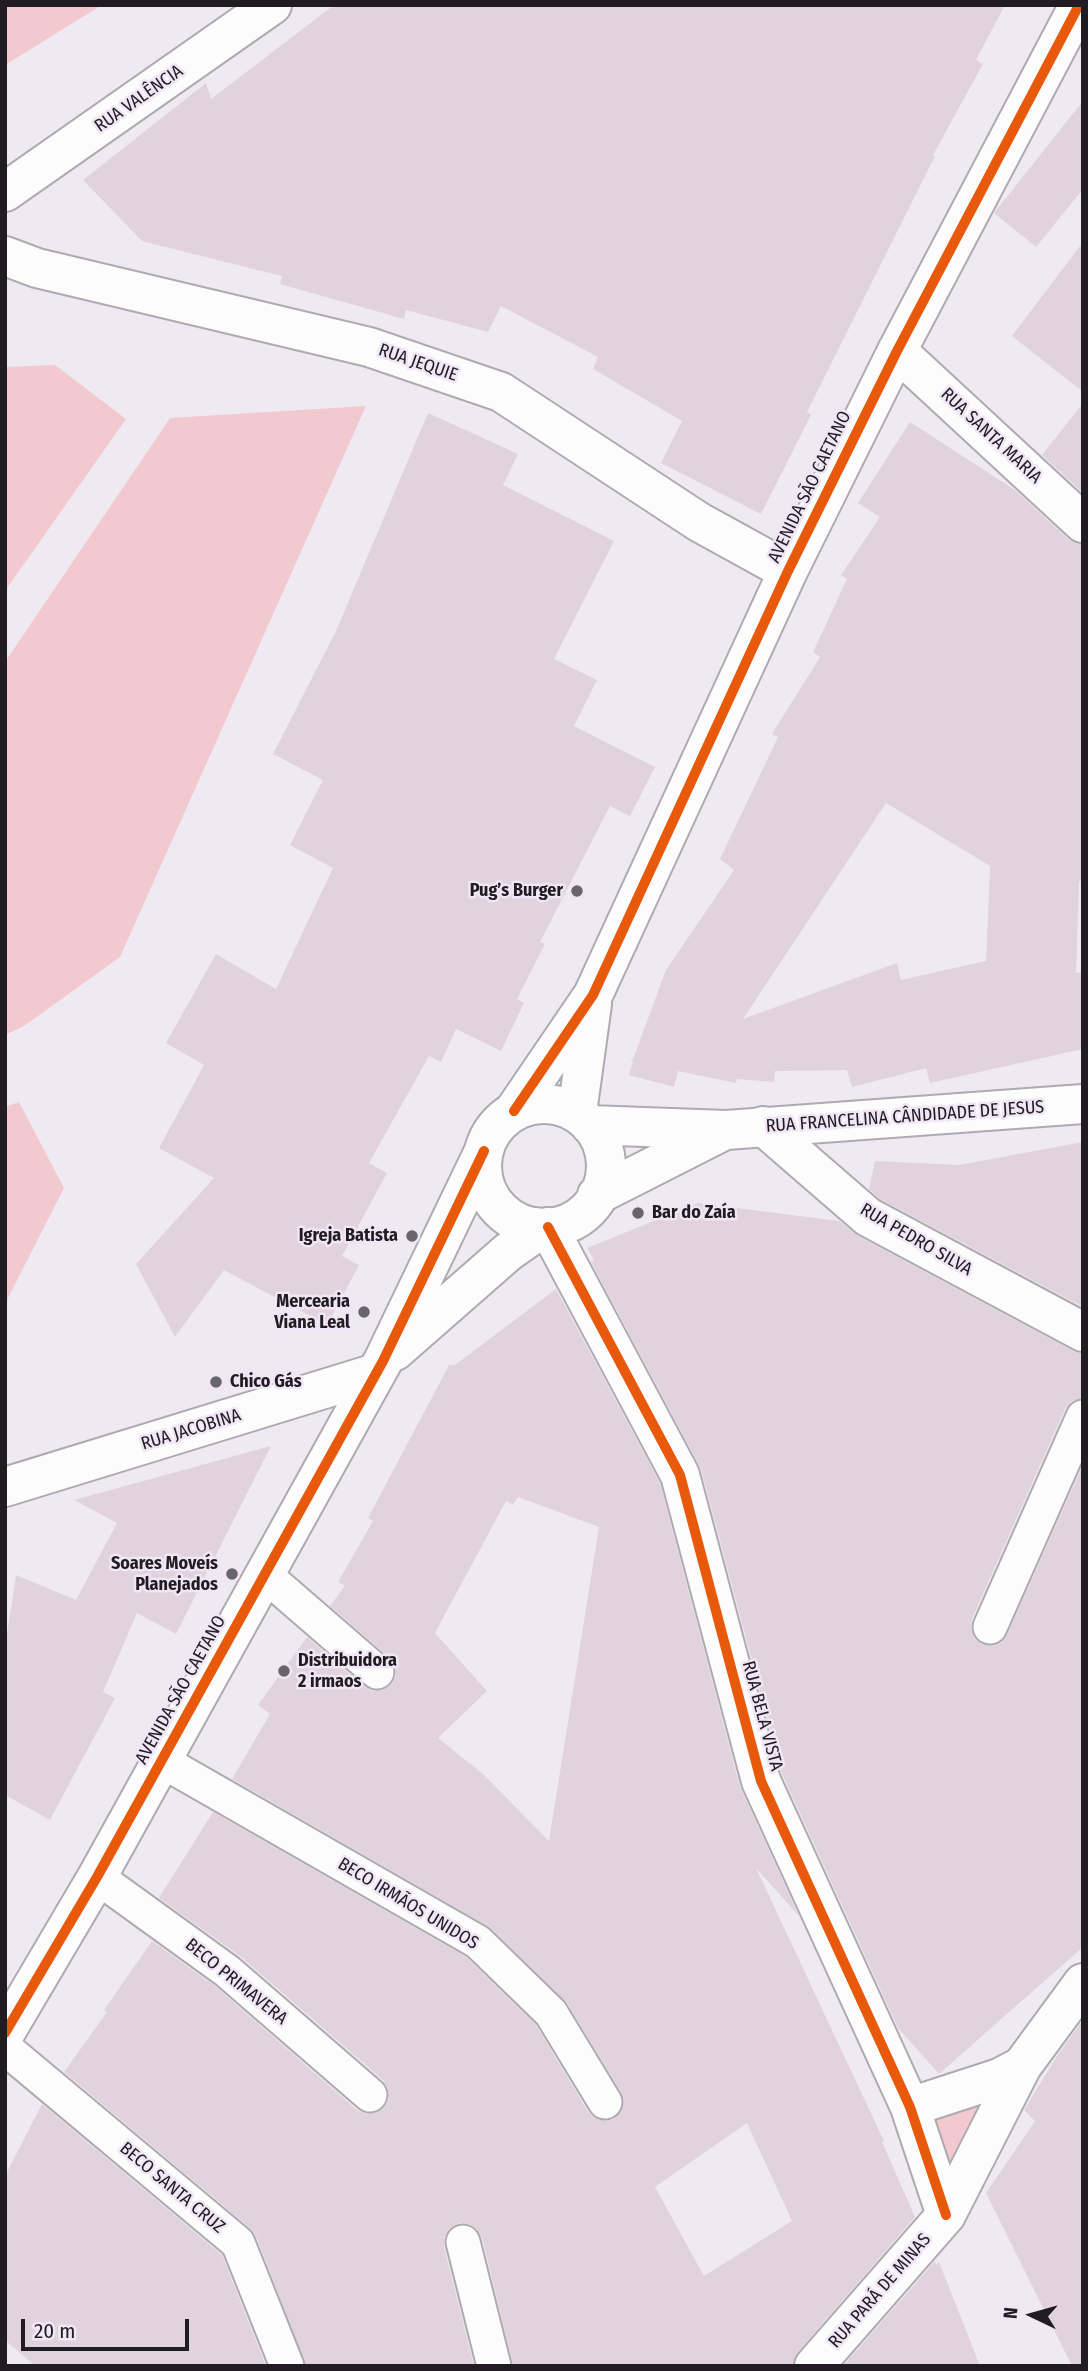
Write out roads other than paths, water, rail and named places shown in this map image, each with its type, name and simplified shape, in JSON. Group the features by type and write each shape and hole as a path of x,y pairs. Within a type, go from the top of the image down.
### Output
{"street":[{"name":"RUA VALÊNCIA","path":"5,192 272,5"},
{"name":"AVENIDA SÃO CAETANO","path":"593,995 788,571 897,351 1079,5"},
{"name":"RUA JEQUIE","path":"5,256 37,268 369,347 501,392 699,522 788,571"},
{"name":"RUA SANTA MARIA","path":"897,351 1083,523"},
{"path":"514,1111 546,1104 562,1107 584,1119 600,1141 605,1159 604,1178 597,1195 585,1212 568,1223 542,1227 516,1221 499,1209 487,1192 482,1172 484,1151 490,1135 500,1122 514,1111 593,995"},
{"path":"584,1119 593,995"},
{"name":"RUA FRANCELINA CÂNDIDADE DE JESUS","path":"584,1119 745,1128 1083,1104"},
{"path":"597,1195 745,1128"},
{"name":"RUA PEDRO SILVA","path":"745,1128 868,1217 1083,1332"},
{"name":"AVENIDA SÃO CAETANO","path":"5,2033 97,1877 380,1367 484,1151"},
{"path":"380,1367 508,1252 542,1227"},
{"name":"RUA BELA VISTA","path":"542,1227 680,1475 761,1781 910,2107 946,2215"},
{"name":"RUA JACOBINA","path":"5,1487 380,1367"},
{"name":"RUA PARÁ DE MINAS","path":"814,2366 946,2215 1022,2066 1083,1983"},
{"name":"RUA PARÁ DE MINAS","path":"910,2107 999,2078 1022,2066"}],"lane":[{"path":"990,1626 1083,1417"},
{"path":"265,1575 377,1672"},
{"name":"BECO IRMÃOS UNIDOS","path":"162,1761 478,1942 551,2013 605,2102"},
{"name":"BECO PRIMAVERA","path":"97,1877 227,1970 370,2095"},
{"name":"BECO SANTA CRUZ","path":"5,2048 238,2243 287,2366"},
{"path":"463,2242 494,2366"}],"place":[{"name":"Pug’s Burger","path":"577,891"},
{"name":"Bar do Zaía","path":"638,1213"},
{"name":"Igreja Batista","path":"412,1236"},
{"name":"Mercearia Viana Leal","path":"364,1312"},
{"name":"Chico Gás","path":"216,1382"},
{"name":"Soares Moveís Planejados","path":"232,1574"},
{"name":"Distribuidora 2 irmaos","path":"284,1671"}]}
